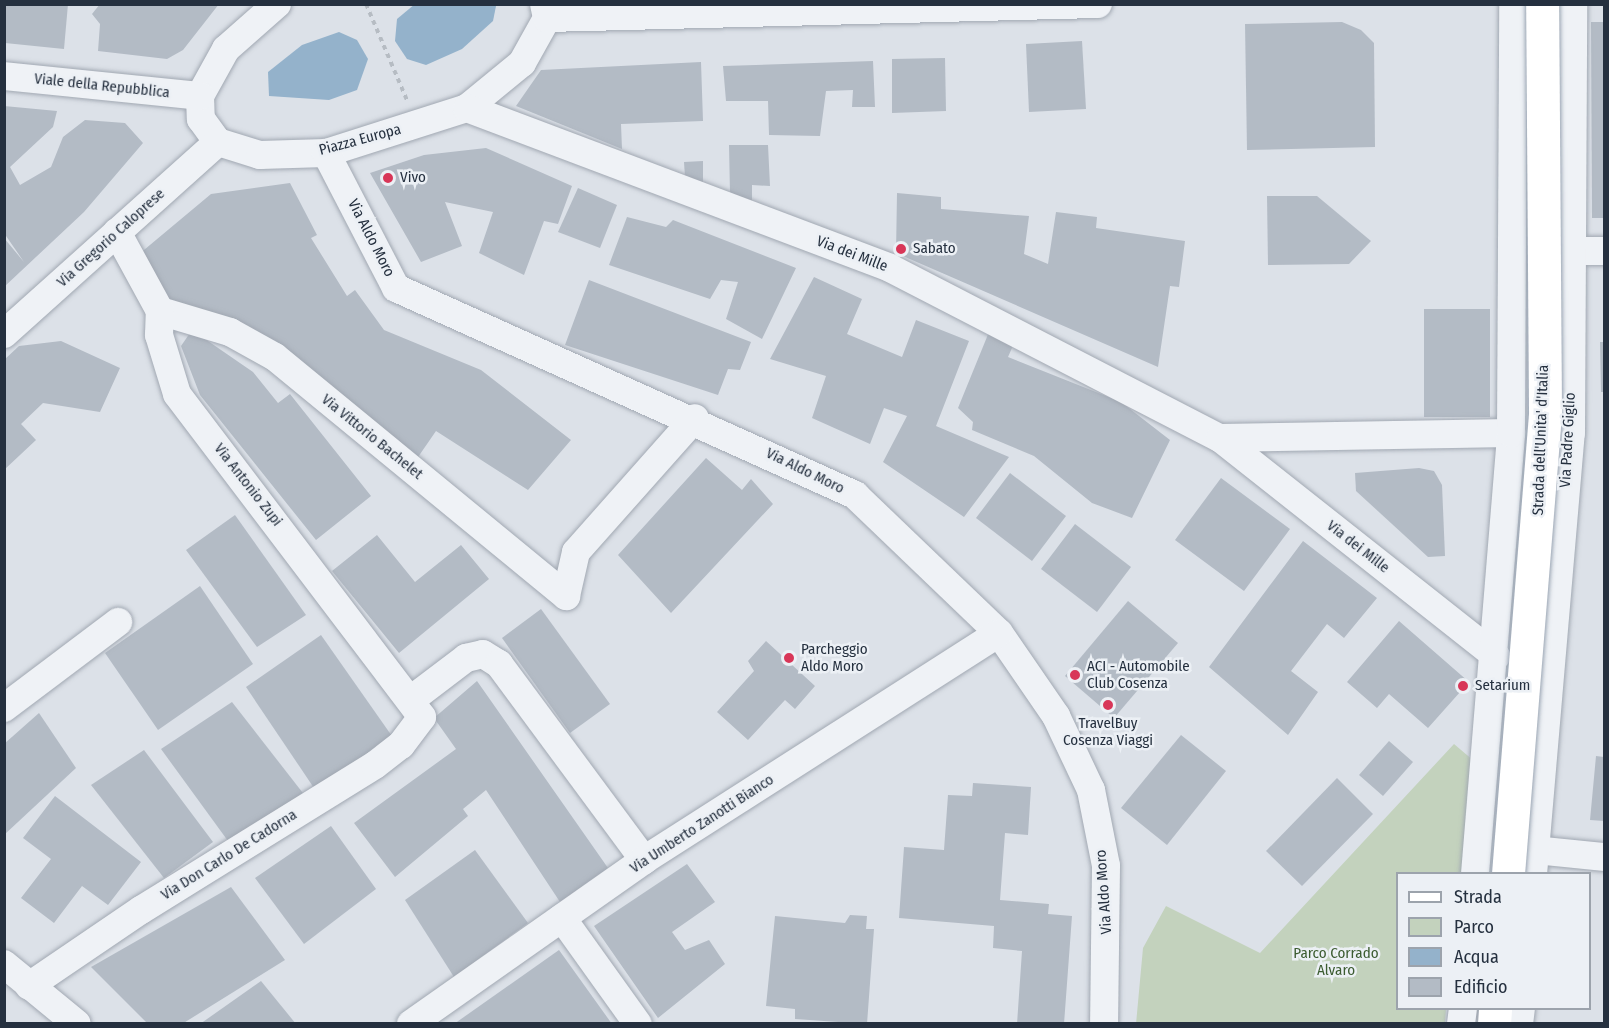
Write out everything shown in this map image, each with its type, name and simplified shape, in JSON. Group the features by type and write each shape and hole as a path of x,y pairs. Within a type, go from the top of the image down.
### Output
{"main road":[{"name":"Strada dell'Unita' d'Italia","path":"1508,872 1545,411 1542,4"}],"street":[{"path":"545,11 1098,4"},
{"path":"1475,872 1496,656 1511,433 1513,4"},
{"name":"Via Padre Giglio","path":"1534,862 1571,433 1573,4"},
{"path":"218,142 201,119 200,96 226,49 261,8"},
{"name":"Piazza Europa","path":"218,142 260,155 326,153 467,108 522,63 545,11"},
{"name":"Viale della Repubblica","path":"4,76 200,96"},
{"name":"Via dei Mille","path":"467,108 890,268 1220,438 1496,656"},
{"name":"Via Gregorio Caloprese","path":"4,334 218,142"},
{"name":"Via Aldo Moro","path":"326,153 396,288 695,418 855,495 999,633 1056,716 1091,790 1106,866 1104,1023"},
{"name":"Via Antonio Zupi","path":"117,232 160,311 159,335 177,394 417,708"},
{"path":"1512,250 1605,251"},
{"name":"Via Vittorio Bachelet","path":"160,311 230,332 275,357 566,596 576,552 695,418"},
{"name":"Via dei Mille","path":"1220,438 1511,433"},
{"path":"4,708 118,622"},
{"name":"Via Umberto Zanotti Bianco","path":"411,1023 644,861 999,633"},
{"name":"Via Don Carlo De Cadorna","path":"29,986 141,909 375,765 401,745 417,708 466,658 483,654 499,664 644,861"},
{"path":"1534,862 1605,857"},
{"path":"562,918 638,1023"},
{"path":"4,964 77,1023"}],"path":[{"path":"366,4 396,74"}],"green space":[{"name":"Parco Corrado Alvaro","path":"1454,744 1474,761 1462,872 1396,872 1396,1010 1446,1010 1445,1023 1136,1024 1143,948 1166,906 1260,953"}],"water":[{"path":"415,4 495,4 496,6 493,21 462,49 426,65 407,59 395,41 397,19"},
{"path":"339,32 357,40 368,59 357,90 329,100 269,96 268,72 302,45"}],"building":[{"path":"5,4 68,4 64,49 5,43"},
{"path":"100,4 219,4 183,50 167,59 98,51 100,24 92,14"},
{"path":"1342,22 1361,30 1374,43 1375,147 1247,150 1245,24"},
{"path":"1591,22 1604,22 1604,218 1592,218"},
{"path":"1082,41 1086,109 1029,112 1026,44"},
{"path":"945,58 946,111 892,113 892,59"},
{"path":"873,61 875,107 852,107 853,90 826,91 820,136 769,135 768,101 726,101 723,66"},
{"path":"701,62 703,121 621,124 622,149 516,106 541,70"},
{"path":"4,106 57,111 53,127 10,167 20,185 51,167 63,137 85,120 125,123 143,143 84,212 4,287 4,238 24,262 4,233"},
{"path":"729,145 768,145 770,186 752,185 752,205 730,194"},
{"path":"486,148 572,186 558,224 544,221 524,275 479,253 493,212 445,202 462,246 421,262 370,173 424,155"},
{"path":"703,161 703,185 685,177 684,162"},
{"path":"290,183 317,235 311,238 347,296 355,290 384,330 481,370 571,440 528,490 436,431 416,460 170,301 138,255 211,194"},
{"path":"578,188 617,205 600,248 558,232"},
{"path":"897,193 941,197 941,209 1029,216 1024,254 1048,264 1056,212 1097,217 1096,228 1185,241 1179,287 1170,286 1158,367 896,253"},
{"path":"1267,196 1317,196 1371,241 1349,264 1268,265"},
{"path":"627,217 666,227 673,220 796,268 762,339 726,319 738,282 721,280 710,299 609,265"},
{"path":"814,277 862,299 847,334 902,357 916,320 969,341 936,426 1009,457 964,517 883,462 907,416 884,408 870,444 812,418 826,376 770,359"},
{"path":"589,280 751,342 740,370 728,369 718,395 565,345"},
{"path":"1424,309 1490,309 1490,417 1424,417"},
{"path":"192,330 253,372 278,403 290,394 371,496 316,540 200,395 181,346"},
{"path":"989,332 1015,341 1008,357 1121,402 1170,440 1132,518 1092,503 1034,456 972,430 973,422 958,408"},
{"path":"61,341 120,368 100,412 43,403 21,424 36,440 4,470 4,360 19,346"},
{"path":"1600,342 1604,342 1604,392 1601,392"},
{"path":"706,458 742,490 751,479 773,504 671,613 618,555"},
{"path":"1419,468 1434,471 1442,485 1445,556 1428,557 1356,491 1355,473"},
{"path":"1010,473 1066,516 1032,561 976,518"},
{"path":"1221,478 1290,529 1244,591 1175,540"},
{"path":"235,515 306,615 257,647 186,550"},
{"path":"1075,524 1131,567 1097,612 1041,569"},
{"path":"377,535 415,582 461,545 489,579 399,653 332,571"},
{"path":"1303,541 1377,598 1344,638 1327,624 1291,671 1318,692 1288,735 1209,667"},
{"path":"200,586 253,664 158,730 105,653"},
{"path":"1128,601 1178,643 1114,718 1065,676"},
{"path":"541,609 610,704 570,733 502,638"},
{"path":"1399,621 1469,682 1428,728 1389,694 1377,708 1347,682"},
{"path":"321,635 394,739 316,791 246,687"},
{"path":"766,641 815,686 795,709 785,700 748,740 717,712 754,671 748,661"},
{"path":"477,681 608,868 560,902 486,790 463,809 468,816 395,877 354,823 456,749 434,718"},
{"path":"232,702 306,797 228,841 161,749"},
{"path":"39,713 76,768 4,835 4,744"},
{"path":"1181,735 1226,771 1167,845 1121,808"},
{"path":"1389,741 1413,762 1383,796 1359,775"},
{"path":"144,750 213,842 164,878 91,785"},
{"path":"1596,756 1604,757 1604,821 1590,820"},
{"path":"1337,778 1373,814 1302,886 1266,851"},
{"path":"973,783 1031,787 1028,835 1005,833 1000,900 1049,904 1048,914 1072,916 1064,1024 1017,1024 1022,951 993,948 994,926 899,918 904,847 944,850 948,795 972,796"},
{"path":"55,796 141,862 108,905 82,886 54,923 21,898 51,859 23,838"},
{"path":"331,826 376,889 304,944 255,878"},
{"path":"475,850 528,923 454,977 405,900"},
{"path":"687,864 715,902 672,932 685,950 709,940 725,964 658,1018 594,926"},
{"path":"231,887 285,960 182,1024 148,1024 91,967"},
{"path":"850,915 867,916 866,929 874,929 867,1024 795,1019 795,1009 766,1006 775,916 845,923"},
{"path":"559,950 612,1024 454,1024"},
{"path":"261,981 296,1024 200,1024"}],"place":[{"name":"Vivo","path":"388,178"},
{"name":"Sabato","path":"901,249"},
{"name":"Parcheggio Aldo Moro","path":"789,658"},
{"name":"ACI - Automobile Club Cosenza","path":"1075,675"},
{"name":"Setarium","path":"1463,686"},
{"name":"TravelBuy Cosenza Viaggi","path":"1108,705"}]}
